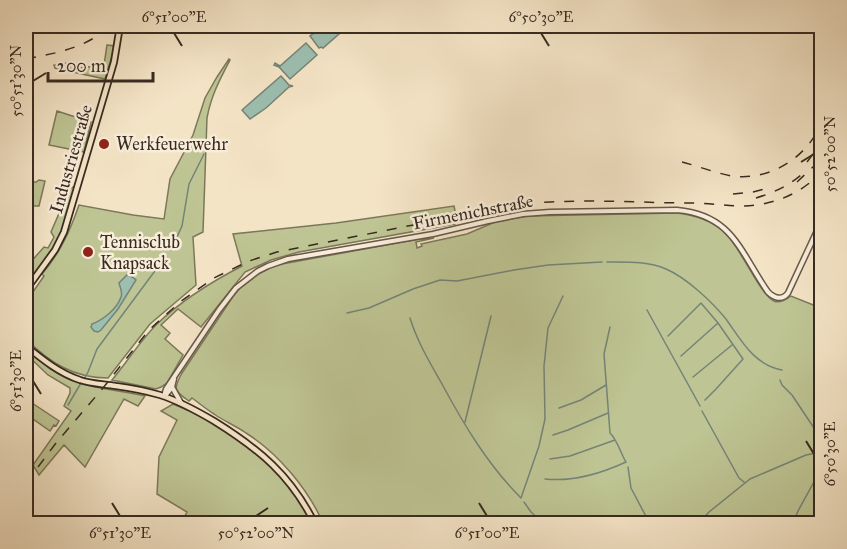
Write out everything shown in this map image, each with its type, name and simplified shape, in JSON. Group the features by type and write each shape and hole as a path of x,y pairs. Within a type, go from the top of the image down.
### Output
{"main road":[{"name":"Industriestraße","path":"26,290 64,232 114,62 120,26"},
{"path":"26,346 59,371 80,380 164,396 235,435 257,450 291,484 315,524"}],"street":[{"name":"Firmenichstraße","path":"164,396 176,374 236,288 248,277 268,266 297,257 433,234 523,214 683,211 713,221 731,234 769,294 778,298 788,293 822,220"},
{"name":"Firmenichstraße","path":"164,396 172,387 176,374"},
{"path":"172,387 182,404"}],"green space":[{"path":"107,45 115,46 105,79 55,68 54,65 68,63 71,69 104,65"},
{"path":"229,59 213,95 207,118 203,232 193,237 196,285 150,324 108,378 84,375 63,368 26,339 26,302 64,241 79,205 164,219 170,179 193,135 205,98"},
{"path":"57,111 91,122 84,152 49,145"},
{"path":"45,181 39,206 26,206 26,182"},
{"path":"70,188 75,188 63,230 55,246 26,286 26,264 28,265 44,247 48,248 54,237 51,232"},
{"path":"454,206 457,221 455,224 299,252 271,260 245,272 201,327 178,309 161,325 170,333 165,339 183,355 167,383 156,389 112,380 145,337 176,307 219,278 242,266 233,234 336,223"},
{"path":"677,213 702,219 714,224 724,232 737,248 762,289 774,301 781,302 791,296 821,308 821,523 323,523 309,497 280,461 258,441 192,398 189,401 176,389 182,373 234,295 256,275 269,268 434,238 416,242 417,248 422,246 421,244 467,234 495,222 527,216"},
{"path":"26,349 50,369 68,379 90,386 145,396 138,406 124,399 85,467 64,445 39,475 33,465 71,411 64,406 70,388 48,375 26,354"},
{"path":"26,399 59,421 56,426 54,425 50,431 26,414"},
{"path":"173,404 220,427 264,459 288,484 312,523 181,523 187,512 157,494 159,457 177,420 161,411"}],"shaded area":[{"path":"324,26 348,26 323,48 319,48 310,36"},
{"path":"306,43 317,55 290,79 274,65 275,63 280,66"},
{"path":"281,76 293,86 250,119 242,110"},
{"path":"127,275 136,280 118,309 101,330 94,331 92,324 109,314 119,301 122,294 119,283"}],"waterway":[{"path":"171,250 182,226 189,184 204,154"},
{"path":"84,379 97,349 166,256"},
{"path":"347,313 369,308 440,280 457,281 548,265 602,262"},
{"path":"607,262 645,263 674,273 691,284 714,305 756,357 782,370"},
{"path":"410,318 424,352 468,429 487,458 521,498 539,446 545,419 544,366 548,328 563,296"},
{"path":"668,336 701,303 743,359 705,400"},
{"path":"647,310 700,406"},
{"path":"465,422 491,316"},
{"path":"681,356 718,323"},
{"path":"545,479 586,476 626,462 610,433 604,354 610,327"},
{"path":"693,377 732,345"},
{"path":"780,380 822,440"},
{"path":"68,405 81,383"},
{"path":"559,408 581,400 606,385"},
{"path":"702,411 739,478 744,482"},
{"path":"553,435 608,413"},
{"path":"550,459 570,456 615,440"},
{"path":"699,523 750,479 806,455 822,452"},
{"path":"793,524 815,480 820,457"},
{"path":"628,467 631,488 650,524"},
{"path":"524,502 544,524"}],"railway":[{"path":"26,59 81,45 110,26"},
{"path":"682,162 732,176 760,175 773,171 797,156 807,146 822,122"},
{"path":"807,162 822,142"},
{"path":"797,182 822,156"},
{"path":"26,483 149,330 180,302 214,278 249,261 277,252 532,203 601,201 754,205 779,200 795,193 822,171"},
{"path":"756,198 779,189 801,175"},
{"path":"733,194 765,189"}],"place":[{"name":"Werkfeuerwehr","path":"104,144"},
{"name":"Tennisclub Knapsack","path":"88,252"}]}
